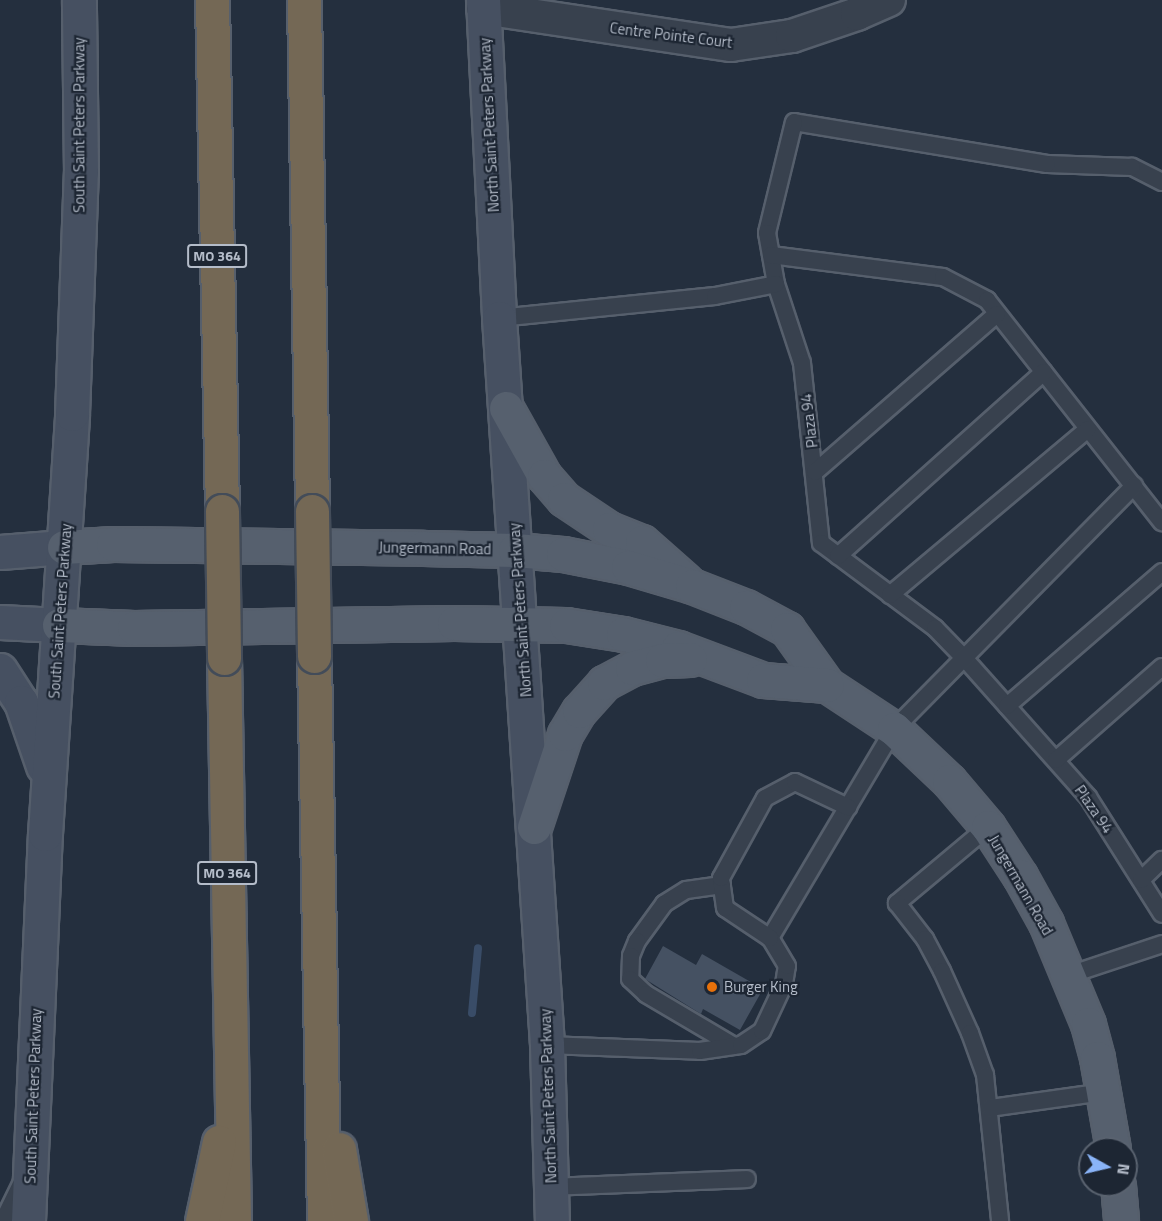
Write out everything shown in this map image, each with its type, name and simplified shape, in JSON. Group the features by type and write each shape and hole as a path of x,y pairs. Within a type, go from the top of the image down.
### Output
{"highway":[{"name":"MO 364","path":"212,0 234,1221"},
{"path":"304,0 324,1221"},
{"path":"321,1047 351,1221"},
{"path":"202,1221 231,1087"}],"main road":[{"name":"South Saint Peters Parkway","path":"28,1221 48,781 64,547 80,183 80,0"},
{"name":"North Saint Peters Parkway","path":"483,4 499,318 547,1045 552,1221"},
{"path":"506,408 544,476 564,499 609,529 642,542 692,586"},
{"name":"Jungermann Road","path":"0,552 113,544 515,550 563,554 628,567 692,586 746,607 787,628 827,685 894,729 949,781 988,827 1020,876 1070,975 1088,1024 1104,1092 1111,1137"},
{"name":"Jungermann Road","path":"0,622 134,628 566,624 623,634 710,659 763,680 827,685"},
{"path":"534,827 566,734 579,711 604,683 632,668 662,660 710,659"},
{"path":"0,670 21,702 48,781"},
{"path":"1119,1197 1121,1221"}],"street":[{"name":"Centre Pointe Court","path":"483,4 731,45 792,36 857,14 889,0"}],"lane":[{"name":"Plaza 94","path":"1162,182 1132,167 1047,164 794,122 766,233 776,284 802,363 821,543 935,628 965,659 1088,796 1162,914"},
{"path":"771,255 943,277 987,300 1162,522"},
{"path":"499,318 715,297 776,284"},
{"path":"815,472 997,314"},
{"path":"838,556 1044,372"},
{"path":"890,595 1088,429"},
{"path":"770,938 894,729 1134,486"},
{"path":"1007,706 1162,572"},
{"path":"1056,760 1162,667"},
{"path":"547,1045 700,1051 741,1045 762,1031 784,984 787,966 770,938 725,908 721,878 765,798 795,782 848,807"},
{"path":"988,827 897,903 925,939 956,999 986,1075 1000,1221"},
{"path":"1141,880 1162,860"},
{"path":"722,885 686,890 664,904 637,940 631,956 630,979 645,994 734,1046"},
{"path":"1070,975 1162,944"},
{"path":"990,1108 1104,1092"},
{"path":"3,1221 31,1165"},
{"path":"551,1187 747,1179"}],"building":[{"name":"Burger King","path":"663,946 696,965 702,954 763,989 740,1030 703,1009 701,1014 645,979"}],"waterway":[{"path":"472,1013 478,948"}],"place":[{"name":"Burger King","path":"712,987"}]}
